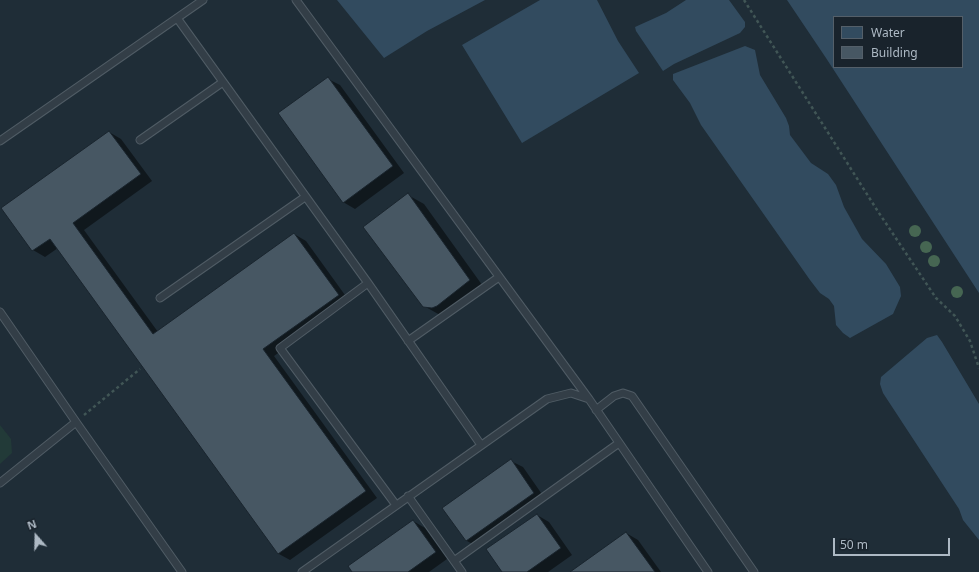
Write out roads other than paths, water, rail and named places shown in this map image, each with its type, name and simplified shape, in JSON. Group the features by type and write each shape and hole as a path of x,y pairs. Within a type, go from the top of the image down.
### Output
{"lane":[{"path":"0,141 202,0"},
{"path":"296,0 589,399 708,572"},
{"path":"177,18 368,283 481,445"},
{"path":"140,140 223,82"},
{"path":"160,298 305,197"},
{"path":"408,341 499,277"},
{"path":"368,283 280,348 396,505"},
{"path":"0,312 182,572"},
{"path":"302,572 546,399 571,393 589,399"},
{"path":"596,410 614,396 623,393 632,396 754,572"},
{"path":"0,483 76,422"},
{"path":"454,561 619,444"},
{"path":"408,496 462,572"}],"water":[{"path":"337,0 485,0 427,31 384,58"},
{"path":"540,0 597,0 618,41 639,73 522,143 462,45"},
{"path":"686,0 729,0 745,22 745,27 740,33 674,64 663,71 636,31 635,27 666,13"},
{"path":"787,0 979,0 979,293 826,58"},
{"path":"745,46 755,50 760,75 786,118 790,135 811,163 828,174 836,185 844,207 862,239 886,264 900,287 901,296 893,314 850,338 836,325 834,306 829,299 820,293 810,280 701,125 690,103 673,80 673,74"},
{"path":"937,335 979,404 979,540 963,520 959,509 883,393 880,384 881,377 927,338"}]}
